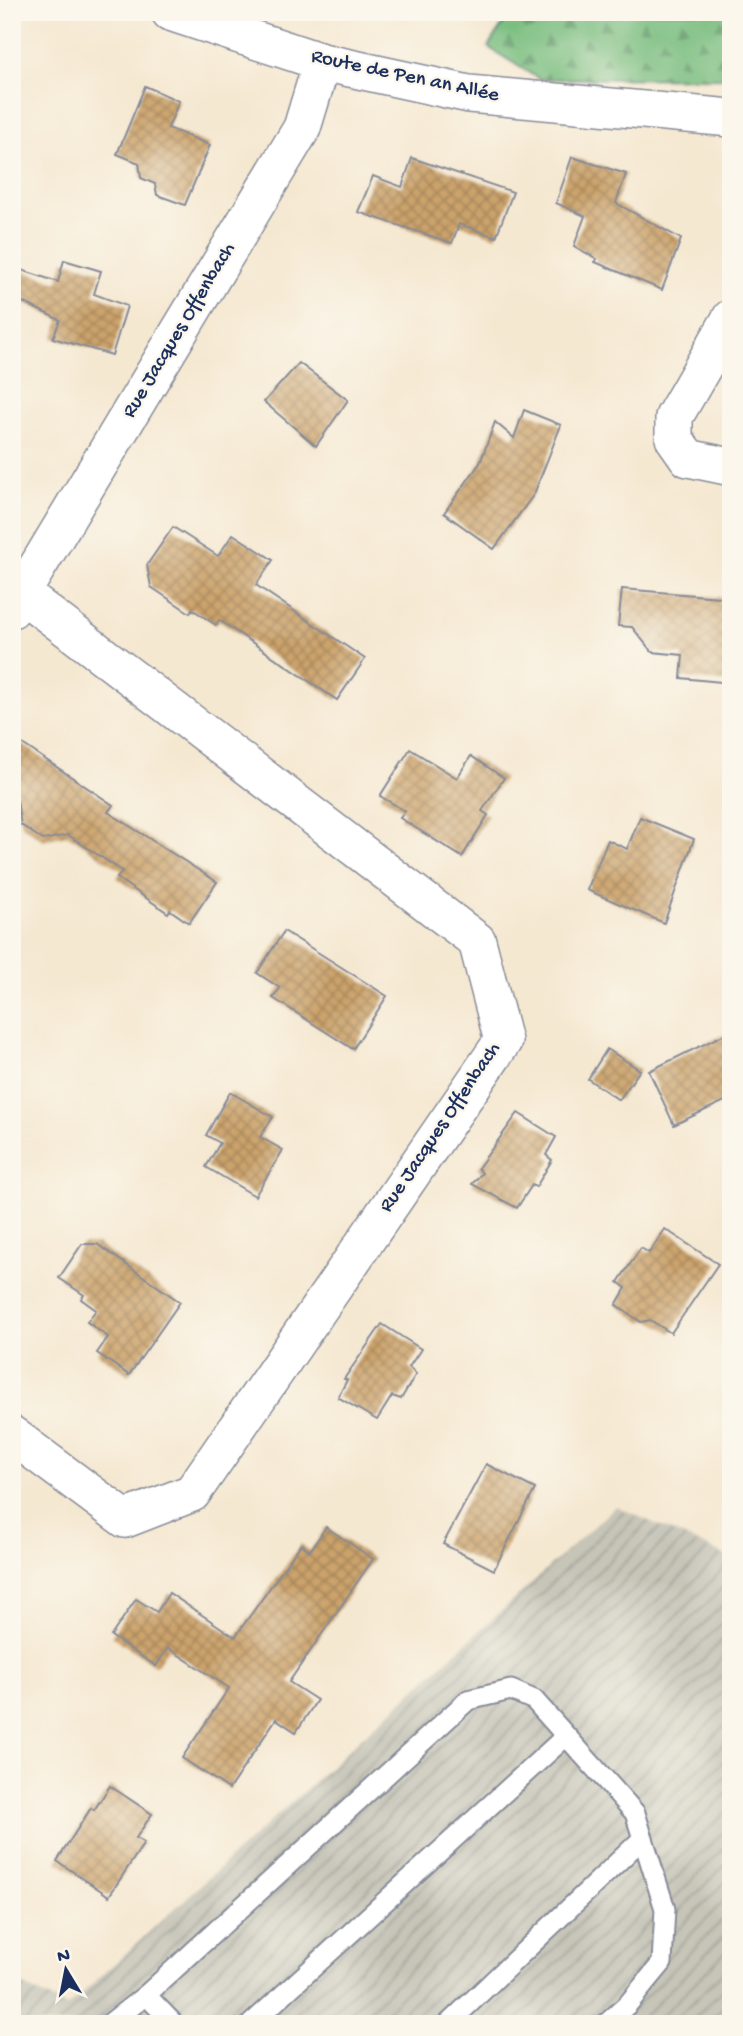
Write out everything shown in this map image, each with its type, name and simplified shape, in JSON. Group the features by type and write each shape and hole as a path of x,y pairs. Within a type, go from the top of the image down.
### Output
{"street":[{"name":"Route de Pen an Allée","path":"170,12 322,62 469,94 731,118"},
{"name":"Rue Jacques Offenbach","path":"12,1435 125,1519 192,1493 503,1041 477,941 17,602 302,128 322,62"},
{"path":"731,318 674,418 674,438 688,458 731,467"}],"lane":[{"path":"109,2024 146,1995 468,1700 511,1690 534,1700 635,1813 665,1909 662,1963 628,2004 606,2024"},
{"path":"251,2024 566,1736"},
{"path":"448,2024 643,1838"},
{"path":"146,1995 174,2024"},
{"path":"12,2022 19,2024"}],"shaded area":[{"path":"616,1506 731,1558 731,2024 12,2024 12,1980 67,2007"}],"green space":[{"path":"511,12 731,12 731,78 539,79 488,47"}],"building":[{"path":"145,86 179,101 168,128 210,145 185,205 157,195 155,184 141,178 139,163 117,154"},
{"path":"572,157 626,174 616,203 681,239 662,290 595,262 597,259 574,246 585,216 556,203"},
{"path":"412,158 513,192 496,237 459,224 452,243 358,212 373,176 402,187"},
{"path":"64,260 101,271 94,294 127,306 112,355 53,338 60,320 12,297 12,267 58,282"},
{"path":"299,363 348,400 316,446 264,402"},
{"path":"524,410 561,425 534,494 494,549 444,513 480,463 495,422 514,438"},
{"path":"173,527 218,556 233,534 273,560 256,585 365,659 337,700 219,620 216,625 192,609 190,613 151,587 147,565"},
{"path":"622,589 731,598 731,683 681,678 683,655 652,652 632,627 618,626"},
{"path":"12,737 113,805 108,812 217,882 189,923 170,910 168,913 117,878 122,871 68,835 43,840 21,825 17,801 12,797"},
{"path":"410,749 457,778 471,756 504,778 482,811 488,815 462,857 400,818 405,811 380,796"},
{"path":"640,817 694,839 664,923 587,890 608,840 627,849"},
{"path":"284,931 387,996 353,1049 273,998 280,988 257,973"},
{"path":"731,1031 731,1098 674,1125 649,1071"},
{"path":"607,1049 640,1070 619,1100 588,1079"},
{"path":"230,1092 273,1117 260,1137 283,1150 255,1196 206,1167 220,1143 206,1135"},
{"path":"518,1113 556,1137 546,1155 552,1160 536,1187 532,1185 517,1208 472,1184 482,1173 478,1168"},
{"path":"665,1229 718,1264 671,1333 650,1320 641,1322 616,1305 626,1288 618,1282 641,1248 649,1253"},
{"path":"82,1244 97,1244 180,1302 129,1375 97,1353 108,1337 87,1322 96,1310 81,1299 84,1295 59,1278"},
{"path":"382,1324 421,1349 409,1367 416,1374 401,1399 392,1396 377,1420 338,1397 347,1380 344,1379"},
{"path":"486,1464 535,1489 494,1570 443,1544"},
{"path":"326,1527 373,1559 289,1682 317,1700 296,1732 276,1719 229,1789 182,1758 229,1688 168,1648 156,1666 111,1636 136,1599 157,1612 169,1593 235,1637 301,1544 310,1551"},
{"path":"110,1786 152,1814 136,1838 144,1843 109,1896 57,1861 91,1808 94,1810"}]}
